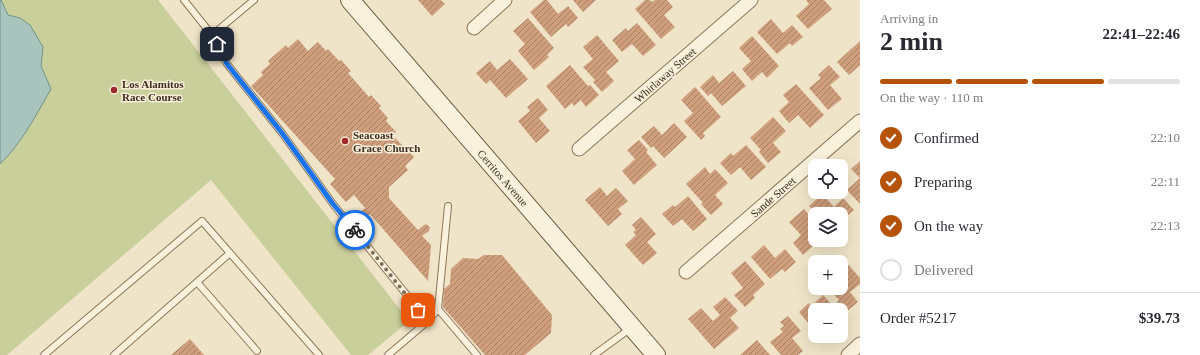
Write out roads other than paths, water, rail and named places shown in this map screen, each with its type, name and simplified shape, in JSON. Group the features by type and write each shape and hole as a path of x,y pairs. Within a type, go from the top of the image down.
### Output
{"main road":[{"name":"Cerritos Avenue","path":"350,0 656,355"}],"street":[{"path":"474,28 505,0"},
{"name":"Whirlaway Street","path":"579,149 751,0"},
{"name":"Sande Street","path":"686,272 860,121"},
{"path":"848,355 860,344"}],"lane":[{"path":"194,0 186,2 212,35 227,64 282,133 333,204 428,322"},
{"path":"212,35 254,0"},
{"path":"388,355 428,322 438,309 448,206"},
{"path":"44,355 202,221 319,355"},
{"path":"114,355 230,253"},
{"path":"197,282 256,351"},
{"path":"438,309 477,355"},
{"path":"594,355 632,327"}],"water":[{"path":"0,0 8,15 20,18 30,25 43,47 41,66 51,89 22,138 0,164"}],"place":[{"name":"Los Alamitos Race Course","path":"114,90"},
{"name":"Seacoast Grace Church","path":"345,141"}]}
